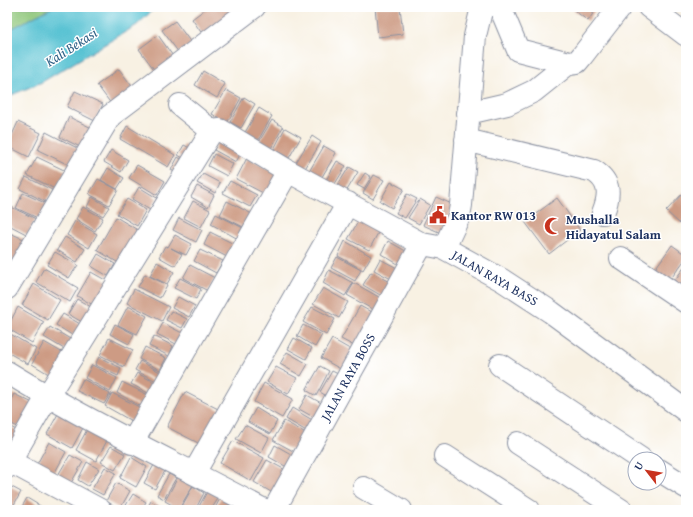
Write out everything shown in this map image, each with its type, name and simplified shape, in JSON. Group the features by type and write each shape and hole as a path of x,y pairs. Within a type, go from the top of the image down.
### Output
{"street":[{"path":"7,288 110,116 254,7"},
{"name":"JALAN RAYA BASS","path":"482,7 475,36 459,216 444,248 502,280 551,312 686,411"},
{"path":"500,7 518,50 569,63 577,62 620,7"},
{"path":"649,7 686,34"},
{"path":"468,113 507,104 534,92 569,63"},
{"path":"180,105 212,131 220,130 228,133 288,171 422,244 444,248"},
{"path":"100,510 9,464 47,397 212,131"},
{"path":"466,140 594,171 603,177 607,186 607,203 603,213"},
{"path":"132,443 288,171"},
{"path":"194,472 348,203"},
{"name":"JALAN RAYA BOSS","path":"274,510 422,244"},
{"path":"621,258 686,302"},
{"path":"500,365 629,451"},
{"path":"7,372 47,397 132,443 194,472 264,510"},
{"path":"518,443 621,510"},
{"path":"445,456 529,510"},
{"path":"667,475 686,487"},
{"path":"364,488 401,510"}],"green space":[{"path":"7,7 53,7 7,31"}],"water":[{"name":"Kali Bekasi","path":"53,7 156,7 137,25 42,82 7,97 7,31"}],"building":[{"path":"208,7 241,7 205,38 192,19"},
{"path":"375,7 400,7 403,34 378,37"},
{"path":"570,7 593,7 596,9 588,21"},
{"path":"175,21 192,44 179,53 162,30"},
{"path":"158,35 175,59 156,72 139,49"},
{"path":"119,69 137,93 115,109 97,85"},
{"path":"203,71 225,84 217,98 195,85"},
{"path":"226,90 241,98 227,123 212,114"},
{"path":"75,91 103,104 95,121 67,107"},
{"path":"244,97 255,104 241,128 230,122"},
{"path":"259,108 272,116 256,144 243,136"},
{"path":"69,117 98,131 88,151 60,137"},
{"path":"272,120 283,127 269,152 257,145"},
{"path":"18,122 41,133 29,157 7,146"},
{"path":"127,126 175,155 168,167 120,139"},
{"path":"285,128 301,137 289,158 274,149"},
{"path":"46,132 81,150 73,167 38,150"},
{"path":"312,136 321,142 303,172 294,166"},
{"path":"219,139 242,151 236,162 214,150"},
{"path":"184,145 197,152 191,163 178,155"},
{"path":"324,146 336,153 319,182 307,175"},
{"path":"111,150 128,160 121,172 104,162"},
{"path":"214,154 233,164 227,176 208,166"},
{"path":"37,157 66,171 57,190 27,175"},
{"path":"178,157 188,164 181,176 171,170"},
{"path":"247,158 278,174 267,195 236,179"},
{"path":"337,161 346,166 333,187 325,182"},
{"path":"137,165 165,181 157,195 129,178"},
{"path":"349,167 358,172 343,197 334,191"},
{"path":"108,168 124,178 117,189 101,180"},
{"path":"365,173 371,177 364,189 357,185"},
{"path":"203,174 220,183 215,193 197,183"},
{"path":"374,175 384,180 373,199 363,193"},
{"path":"26,177 52,190 46,202 20,189"},
{"path":"98,179 118,190 109,205 89,194"},
{"path":"230,181 257,195 250,207 223,193"},
{"path":"391,182 404,189 392,208 380,201"},
{"path":"197,186 214,195 208,207 191,197"},
{"path":"139,187 157,198 150,210 132,199"},
{"path":"684,192 686,194 686,218 680,224 666,211"},
{"path":"23,193 49,205 42,220 16,208"},
{"path":"407,194 417,199 405,218 396,213"},
{"path":"92,197 109,207 103,216 87,207"},
{"name":"Kantor RW 013","path":"436,197 454,205 441,233 423,225"},
{"name":"Mushalla Hidayatul Salam","path":"557,198 580,230 549,254 525,222"},
{"path":"127,199 146,210 137,226 117,214"},
{"path":"420,199 430,205 419,224 408,218"},
{"path":"193,201 210,210 201,227 184,218"},
{"path":"227,201 252,214 245,228 220,215"},
{"path":"7,205 36,219 28,235 7,224"},
{"path":"83,207 103,218 95,231 76,219"},
{"path":"216,214 245,229 240,240 211,224"},
{"path":"116,217 141,232 122,265 97,250"},
{"path":"179,218 202,230 196,242 173,230"},
{"path":"359,220 379,231 369,250 348,239"},
{"path":"75,221 97,234 89,248 67,235"},
{"path":"210,232 234,244 227,257 204,245"},
{"path":"10,233 28,241 18,262 7,257 7,240"},
{"path":"175,235 192,244 186,255 171,248 182,254 175,266 159,257 165,246 168,247"},
{"path":"65,237 85,249 77,262 57,250"},
{"path":"345,241 371,256 363,270 338,256"},
{"path":"388,241 411,254 403,267 381,254"},
{"path":"672,245 686,255 686,258 667,284 652,273"},
{"path":"200,250 223,261 216,273 194,261"},
{"path":"55,252 78,265 69,278 47,265"},
{"path":"98,254 115,264 108,276 91,266"},
{"path":"337,257 361,270 355,281 331,268"},
{"path":"380,259 399,269 393,280 374,270"},
{"path":"157,262 174,272 167,284 150,276"},
{"path":"190,265 215,278 208,291 183,278"},
{"path":"686,265 686,296 671,285"},
{"path":"44,268 78,288 70,302 36,282"},
{"path":"329,270 353,283 345,296 323,283"},
{"path":"91,272 109,282 95,306 77,296"},
{"path":"371,272 395,285 387,299 363,285"},
{"path":"145,274 167,285 160,298 138,287"},
{"path":"180,278 201,289 196,299 174,288"},
{"path":"354,283 386,301 379,313 347,295"},
{"path":"34,284 60,300 48,320 22,305"},
{"path":"323,288 348,302 339,318 313,304"},
{"path":"134,289 169,307 162,321 127,303"},
{"path":"178,297 195,306 189,317 172,308"},
{"path":"77,299 98,311 89,326 68,314"},
{"path":"128,306 147,316 137,334 118,325"},
{"path":"360,306 375,314 356,347 341,339"},
{"path":"18,307 44,322 32,343 7,328"},
{"path":"312,307 335,319 326,335 303,322"},
{"path":"171,311 187,319 182,328 166,320"},
{"path":"63,314 87,328 80,340 56,325"},
{"path":"163,323 182,333 176,344 157,334"},
{"path":"115,324 134,334 129,344 110,334"},
{"path":"303,325 322,335 315,347 297,336"},
{"path":"50,327 77,343 71,353 44,337"},
{"path":"7,332 36,349 28,364 7,352"},
{"path":"154,336 173,346 169,356 149,346"},
{"path":"109,338 133,350 124,367 100,355"},
{"path":"294,338 312,348 306,359 288,349"},
{"path":"332,339 355,352 344,371 321,358"},
{"path":"44,342 70,357 57,379 32,364"},
{"path":"145,347 166,358 160,370 139,359"},
{"path":"287,352 308,364 301,376 280,364"},
{"path":"99,357 121,368 118,376 95,365"},
{"path":"140,361 160,372 156,381 135,370"},
{"path":"92,365 117,378 110,392 85,378"},
{"path":"320,366 329,371 316,396 306,390"},
{"path":"276,367 297,378 288,394 267,382"},
{"path":"332,371 346,378 333,400 320,392"},
{"path":"137,373 154,382 148,393 131,384"},
{"path":"83,379 110,394 104,404 77,391"},
{"path":"122,382 148,395 142,407 117,393"},
{"path":"264,383 293,399 282,418 254,402"},
{"path":"185,392 220,410 202,445 167,427"},
{"path":"112,393 143,409 135,423 105,406"},
{"path":"14,394 39,406 27,431 7,422 7,407"},
{"path":"307,395 330,408 322,422 299,409"},
{"path":"256,408 277,421 270,434 248,422"},
{"path":"292,408 314,421 308,432 286,419"},
{"path":"59,412 84,426 72,448 47,434"},
{"path":"284,421 313,437 302,456 273,440"},
{"path":"7,425 20,432 7,446"},
{"path":"245,425 269,438 261,453 236,439"},
{"path":"89,426 109,437 96,461 76,450"},
{"path":"233,441 264,458 251,481 220,463"},
{"path":"49,442 66,452 54,474 37,464"},
{"path":"275,445 298,458 292,470 269,457"},
{"path":"111,446 125,454 115,470 101,462"},
{"path":"70,455 83,462 71,483 58,475"},
{"path":"131,457 147,467 136,487 120,478"},
{"path":"267,460 291,473 278,496 254,482"},
{"path":"87,462 99,469 88,486 78,480"},
{"path":"154,465 165,471 155,489 144,483"},
{"path":"105,467 116,473 103,495 92,489"},
{"path":"169,474 176,478 164,499 157,495"},
{"path":"178,477 193,485 179,509 165,501"},
{"path":"116,483 130,491 120,509 106,501"},
{"path":"10,486 21,492 11,510 7,510 7,492"},
{"path":"193,486 204,493 195,510 184,510 181,508"},
{"path":"208,490 219,497 211,510 197,510"},
{"path":"133,494 146,502 141,510 123,510"},
{"path":"222,495 232,501 226,510 214,510"},
{"path":"27,498 47,510 20,510"},
{"path":"151,501 161,507 159,510 146,510"},
{"path":"231,504 243,510 228,510"}],"place":[{"name":"Kantor RW 013","path":"438,215"},
{"name":"Mushalla Hidayatul Salam","path":"553,226"}]}
